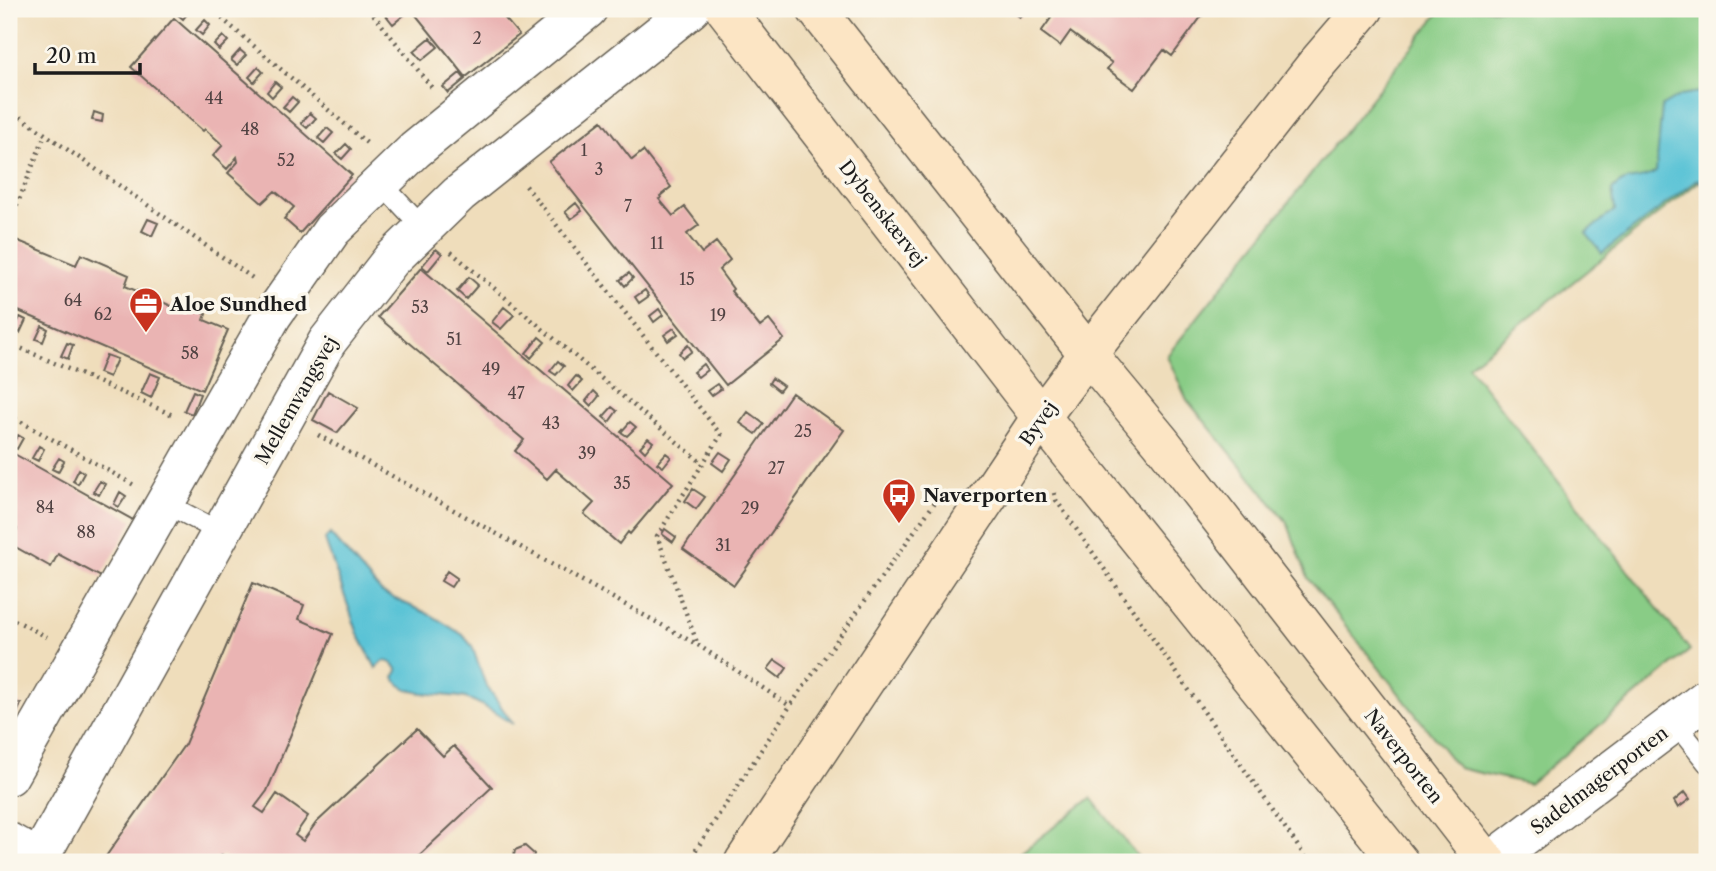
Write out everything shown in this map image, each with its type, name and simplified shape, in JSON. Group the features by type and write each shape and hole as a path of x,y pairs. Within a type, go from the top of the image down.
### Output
{"street":[{"name":"Mellemvangsvej","path":"9,842 39,859 327,342 391,260 458,194 691,9"},
{"name":"Dybenskærvej","path":"725,9 1041,417"},
{"path":"816,9 1088,354"},
{"name":"Byvej","path":"744,862 1041,417 1314,66 1364,9"},
{"path":"9,776 207,430 284,300 332,230 415,150 571,14"},
{"name":"Naverporten","path":"1088,354 1161,442 1488,862"},
{"path":"1041,417 1399,862"},
{"name":"Sadelmagerporten","path":"1488,862 1707,698"}],"lane":[{"path":"381,183 423,229"},
{"path":"165,503 220,532"},
{"path":"1675,723 1707,763"}],"path":[{"path":"211,9 379,154 381,183"},
{"path":"369,9 455,117"},
{"path":"9,109 284,300"},
{"path":"9,225 45,134"},
{"path":"504,157 721,435 657,536 698,645"},
{"path":"423,229 702,463"},
{"path":"9,344 207,430"},
{"path":"9,415 165,503"},
{"path":"285,417 698,645 790,706"},
{"path":"688,862 790,706 947,485"},
{"path":"1054,488 1055,500 1308,862"}],"green space":[{"path":"1442,9 1707,9 1707,175 1468,366 1690,650 1529,784 1458,768 1308,578 1287,522 1187,400 1167,356"},
{"path":"1091,798 1142,862 1009,862"}],"water":[{"path":"1707,91 1707,189 1698,179 1602,253 1586,233 1615,210 1612,190 1623,182 1656,172 1662,106 1681,95"},
{"path":"330,534 382,593 431,615 463,635 472,646 485,683 513,724 471,700 425,694 406,688 394,677 398,671 390,662 383,661 376,668 358,634 326,543 325,539"}],"building":[{"path":"182,9 191,9 183,19 177,14"},
{"path":"392,9 405,9 408,12 393,24 385,14"},
{"path":"411,9 497,9 519,35 466,77"},
{"path":"1009,9 1026,9 1020,17"},
{"path":"1038,9 1126,9 1136,16 1141,9 1207,9 1172,56 1164,50 1134,89 1107,69 1112,63 1070,32 1060,46 1041,32 1051,18"},
{"path":"174,18 352,175 300,233 284,219 294,207 275,191 262,203 228,173 238,162 237,157 227,169 213,156 223,145 205,129 203,131 131,67"},
{"path":"205,20 210,25 202,35 196,30"},
{"path":"223,36 228,41 219,50 214,45"},
{"path":"430,38 438,47 422,60 414,51"},
{"path":"240,50 246,55 237,65 231,60"},
{"path":"258,67 263,72 254,82 249,77"},
{"path":"460,73 465,79 448,93 443,87"},
{"path":"275,82 281,87 272,97 267,92"},
{"path":"292,97 298,102 289,112 283,107"},
{"path":"94,112 103,115 102,122 92,120"},
{"path":"310,113 316,118 307,128 301,123"},
{"path":"602,121 632,160 643,151 671,187 659,199 673,216 685,207 699,225 687,234 702,253 716,242 730,260 719,270 733,289 731,291 760,327 769,320 784,339 726,385 549,162"},
{"path":"327,128 333,133 324,143 318,138"},
{"path":"346,144 351,149 342,159 336,154"},
{"path":"576,203 582,211 571,219 565,212"},
{"path":"148,219 158,223 152,236 142,231"},
{"path":"9,237 76,265 81,254 129,275 125,286 183,311 186,305 206,314 204,320 228,330 202,390 9,307"},
{"path":"436,249 442,254 428,271 422,266"},
{"path":"421,268 673,483 619,544 584,514 594,503 556,470 557,468 547,479 515,451 524,440 378,317"},
{"path":"629,273 633,278 625,286 620,280"},
{"path":"469,277 478,285 466,299 457,291"},
{"path":"645,290 649,296 639,303 635,297"},
{"path":"504,307 514,315 501,329 492,322"},
{"path":"659,309 663,315 654,322 650,316"},
{"path":"20,317 26,320 20,333 14,330"},
{"path":"42,326 48,329 43,342 36,339"},
{"path":"674,328 678,334 668,341 664,335"},
{"path":"539,337 545,342 531,358 526,353"},
{"path":"67,343 73,345 68,359 61,356"},
{"path":"688,345 692,351 683,358 679,353"},
{"path":"106,355 117,359 109,377 99,373"},
{"path":"558,361 564,366 556,375 550,371"},
{"path":"703,364 707,370 698,377 693,372"},
{"path":"150,373 160,377 151,398 141,393"},
{"path":"576,376 582,381 573,391 568,386"},
{"path":"772,378 783,386 779,391 769,383"},
{"path":"717,384 721,389 711,396 707,391"},
{"path":"193,391 200,394 192,414 184,411"},
{"path":"328,391 358,408 337,433 313,420"},
{"path":"594,391 599,396 591,406 586,401"},
{"path":"792,393 844,430 734,585 683,549"},
{"path":"612,407 617,411 609,422 603,417"},
{"path":"748,412 764,424 756,434 740,423"},
{"path":"630,422 636,427 627,436 621,432"},
{"path":"18,435 23,438 17,449 11,446"},
{"path":"648,438 653,442 645,452 640,447"},
{"path":"39,446 44,449 38,461 32,458"},
{"path":"9,451 133,520 101,577 58,554 51,567 12,545 17,528 9,544"},
{"path":"720,452 731,459 723,471 712,463"},
{"path":"666,453 671,457 663,467 657,463"},
{"path":"59,458 64,461 58,472 52,469"},
{"path":"79,469 84,473 78,484 73,481"},
{"path":"100,481 105,484 99,495 93,492"},
{"path":"693,489 705,497 696,509 685,501"},
{"path":"120,492 126,496 119,507 114,504"},
{"path":"665,529 676,537 673,542 662,534"},
{"path":"447,571 457,578 451,587 441,581"},
{"path":"253,583 304,605 299,619 333,634 267,791 255,807 264,813 277,794 308,816 295,835 303,841 316,823 417,729 443,756 454,746 492,787 412,862 232,862 222,855 217,862 102,862 185,744"},
{"path":"775,660 787,668 780,678 768,669"},
{"path":"9,699 21,704 9,731"},
{"path":"1685,792 1690,799 1678,808 1674,801"},
{"path":"525,846 534,854 532,862 513,861 515,850"}],"place":[{"name":"Aloe Sundhed","path":"146,334"},
{"name":"Naverporten","path":"899,525"}]}
